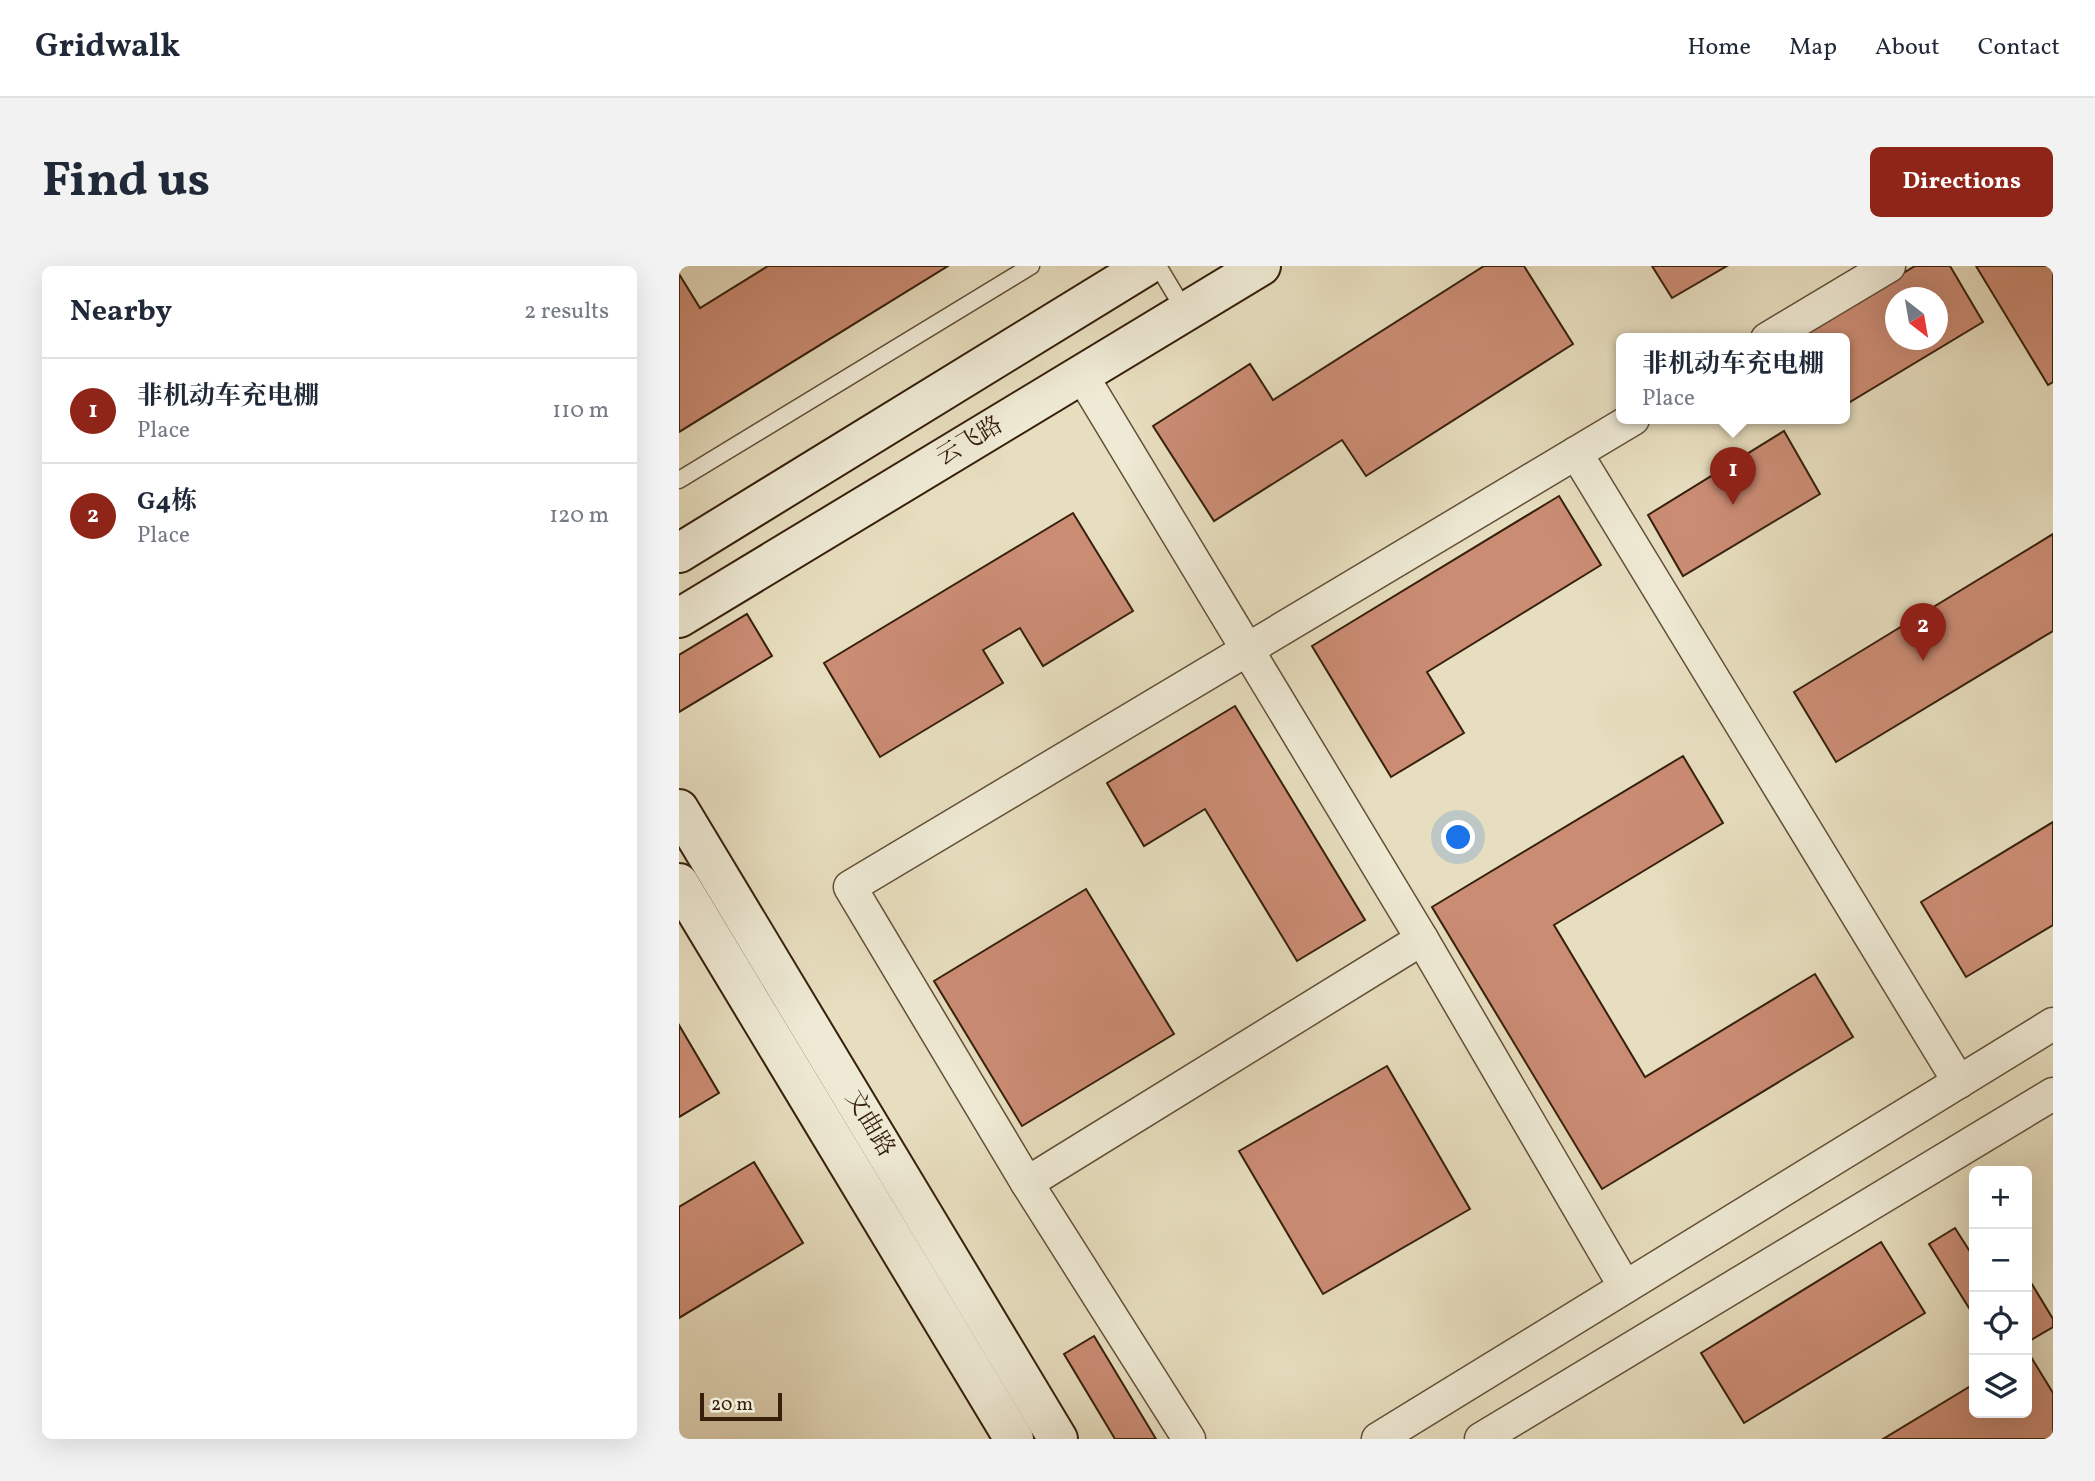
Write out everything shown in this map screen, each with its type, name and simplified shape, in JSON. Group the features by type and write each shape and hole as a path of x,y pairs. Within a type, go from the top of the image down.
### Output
{"street":[{"path":"679,553 1146,266"},
{"name":"云飞路","path":"679,618 1261,266"},
{"path":"1777,333 1889,266"},
{"path":"1081,374 1422,939 1625,1287"},
{"path":"1189,1439 1027,1183 850,887 1625,424"},
{"path":"1576,453 1959,1082"},
{"name":"文曲路","path":"679,809 1058,1439"},
{"name":"文曲路","path":"679,883 1014,1439"},
{"path":"1027,1183 1422,939"},
{"path":"1378,1439 2053,1024"},
{"path":"1481,1439 2053,1094"}],"lane":[{"path":"679,480 1031,266"},
{"path":"1158,266 1185,311"}],"building":[{"path":"768,266 948,266 679,432 679,274 700,308"},
{"path":"1484,266 1524,266 1573,344 1366,476 1342,440 1214,521 1153,426 1250,364 1273,400"},
{"path":"1652,266 1727,266 1672,298"},
{"path":"1915,266 1950,266 1983,322 1948,343 1948,287 1885,287 1885,350 1936,350 1850,402 1850,333 1804,333"},
{"path":"1976,266 2053,266 2053,382 2048,385"},
{"path":"1784,431 1820,494 1683,576 1648,515"},
{"path":"1559,496 1601,565 1427,672 1464,733 1391,777 1312,646"},
{"path":"1073,513 1133,611 1043,666 1020,628 983,650 1003,683 880,757 824,663"},
{"path":"2053,534 2053,631 1836,762 1794,692"},
{"path":"747,614 772,656 679,712 679,655"},
{"path":"1235,706 1365,920 1297,961 1205,809 1144,846 1107,783"},
{"path":"1683,756 1723,823 1554,925 1645,1077 1815,974 1853,1037 1602,1189 1432,907"},
{"path":"2053,822 2053,925 1966,977 1921,902"},
{"path":"1086,889 1174,1034 1022,1126 934,981"},
{"path":"679,1025 719,1093 679,1117"},
{"path":"1387,1066 1470,1209 1323,1294 1239,1151"},
{"path":"754,1162 803,1243 679,1318 679,1207"},
{"path":"1955,1228 1969,1250 1969,1308 1929,1244"},
{"path":"1881,1242 1925,1313 1744,1423 1701,1353"},
{"path":"2032,1284 2053,1319 2053,1327 2032,1339"},
{"path":"1094,1336 1156,1439 1115,1439 1064,1354"},
{"path":"2032,1359 2053,1393 2053,1439 1883,1439 1969,1387 1969,1418 2032,1418"}],"place":[{"name":"非机动车充电棚","path":"1733,505"},
{"name":"G4栋","path":"1923,661"}]}
